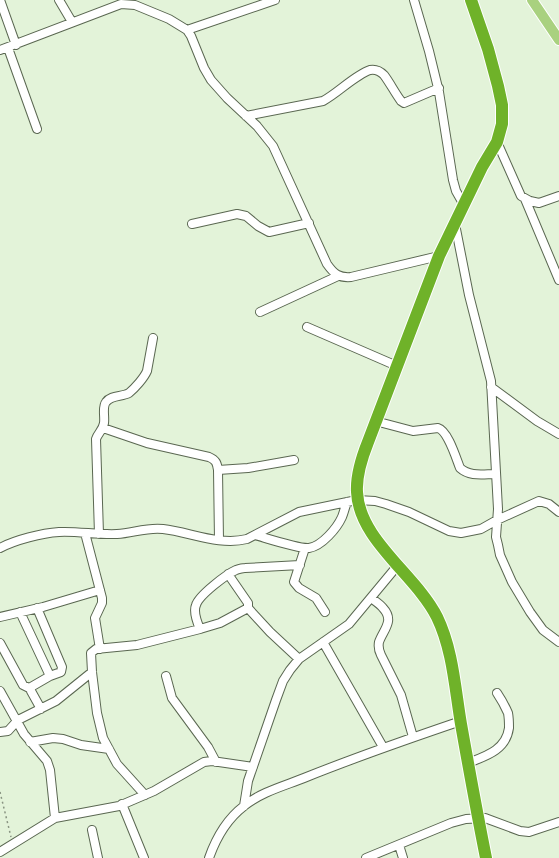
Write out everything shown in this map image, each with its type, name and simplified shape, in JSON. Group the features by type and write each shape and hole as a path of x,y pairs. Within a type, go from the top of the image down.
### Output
{"highway":[{"path":"471,0 488,49 502,105 502,124 497,142 482,167 439,256 375,421 360,465 356,490 352,501 383,548 424,596 437,618 445,638 452,665 468,763 486,858"}],"main road":[{"path":"532,0 559,40"}],"street":[{"path":"0,0 16,45"},
{"path":"59,0 72,22"},
{"path":"187,30 275,0"},
{"path":"414,0 438,88 447,133 453,180 456,191 464,205"},
{"path":"37,129 4,49 122,2 135,5 169,19 187,30 211,80 227,98 257,126 273,146 281,160 327,264 333,272 343,278 351,277 439,256"},
{"path":"246,116 323,101 370,70 384,75 401,101 404,103 438,88"},
{"path":"497,142 517,190 521,196 530,201 540,203 559,196"},
{"path":"525,199 559,280"},
{"path":"192,224 237,214 246,216 258,226 270,232 308,223"},
{"path":"454,223 469,295 487,365 491,387 496,474 496,537 500,555 512,582 537,623 559,642"},
{"path":"260,312 338,276"},
{"path":"307,327 397,366"},
{"path":"99,534 96,439 97,434 103,428 105,421 104,405 107,400 112,397 130,392 145,376 153,338"},
{"path":"491,387 532,417 559,434"},
{"path":"375,421 413,431 438,428 442,430 446,436 460,468 463,471 469,474 496,474"},
{"path":"103,428 147,443 214,459 217,463 218,470 219,540"},
{"path":"218,470 248,468 294,460"},
{"path":"255,535 310,548 329,535 336,527 352,501"},
{"path":"0,548 15,541 57,532 120,534 146,529 163,529 219,540 241,540 255,535 300,512 352,501 374,502 409,512 438,526 456,532 467,532 481,529 539,501 549,504 559,512"},
{"path":"85,533 102,603 95,618 100,649"},
{"path":"305,548 294,580 296,585 316,598 325,612"},
{"path":"200,629 196,614 196,604 203,595 228,574 245,568 300,565"},
{"path":"244,806 245,793 253,767 283,681 299,659 349,624 398,565"},
{"path":"228,574 248,604 248,608 270,632 299,659"},
{"path":"0,617 100,590"},
{"path":"371,598 387,613 388,628 380,642 379,649 401,695 413,737"},
{"path":"31,689 33,685 61,672 62,668 37,608"},
{"path":"145,796 117,764 103,738 97,713 91,653 93,650 137,645 200,629 220,622 248,608"},
{"path":"20,612 50,676"},
{"path":"323,642 384,747"},
{"path":"0,643 23,685 31,689 41,709"},
{"path":"0,732 10,729 16,722 56,700 92,672"},
{"path":"166,676 172,698 208,747 216,762"},
{"path":"0,691 24,734 48,762 55,818"},
{"path":"468,763 496,751 506,738 509,721 508,712 497,693"},
{"path":"209,858 218,836 230,819 244,806 259,796 352,758 461,721"},
{"path":"30,742 53,738 63,739 81,745 109,749"},
{"path":"0,852 55,818 122,804 145,796 204,762 216,762 253,767"},
{"path":"122,804 144,858"},
{"path":"366,858 466,819 485,818 520,832 529,832 559,822"},
{"path":"92,830 98,858"},
{"path":"399,845 403,858"}],"path":[{"path":"0,792 12,844"}]}
